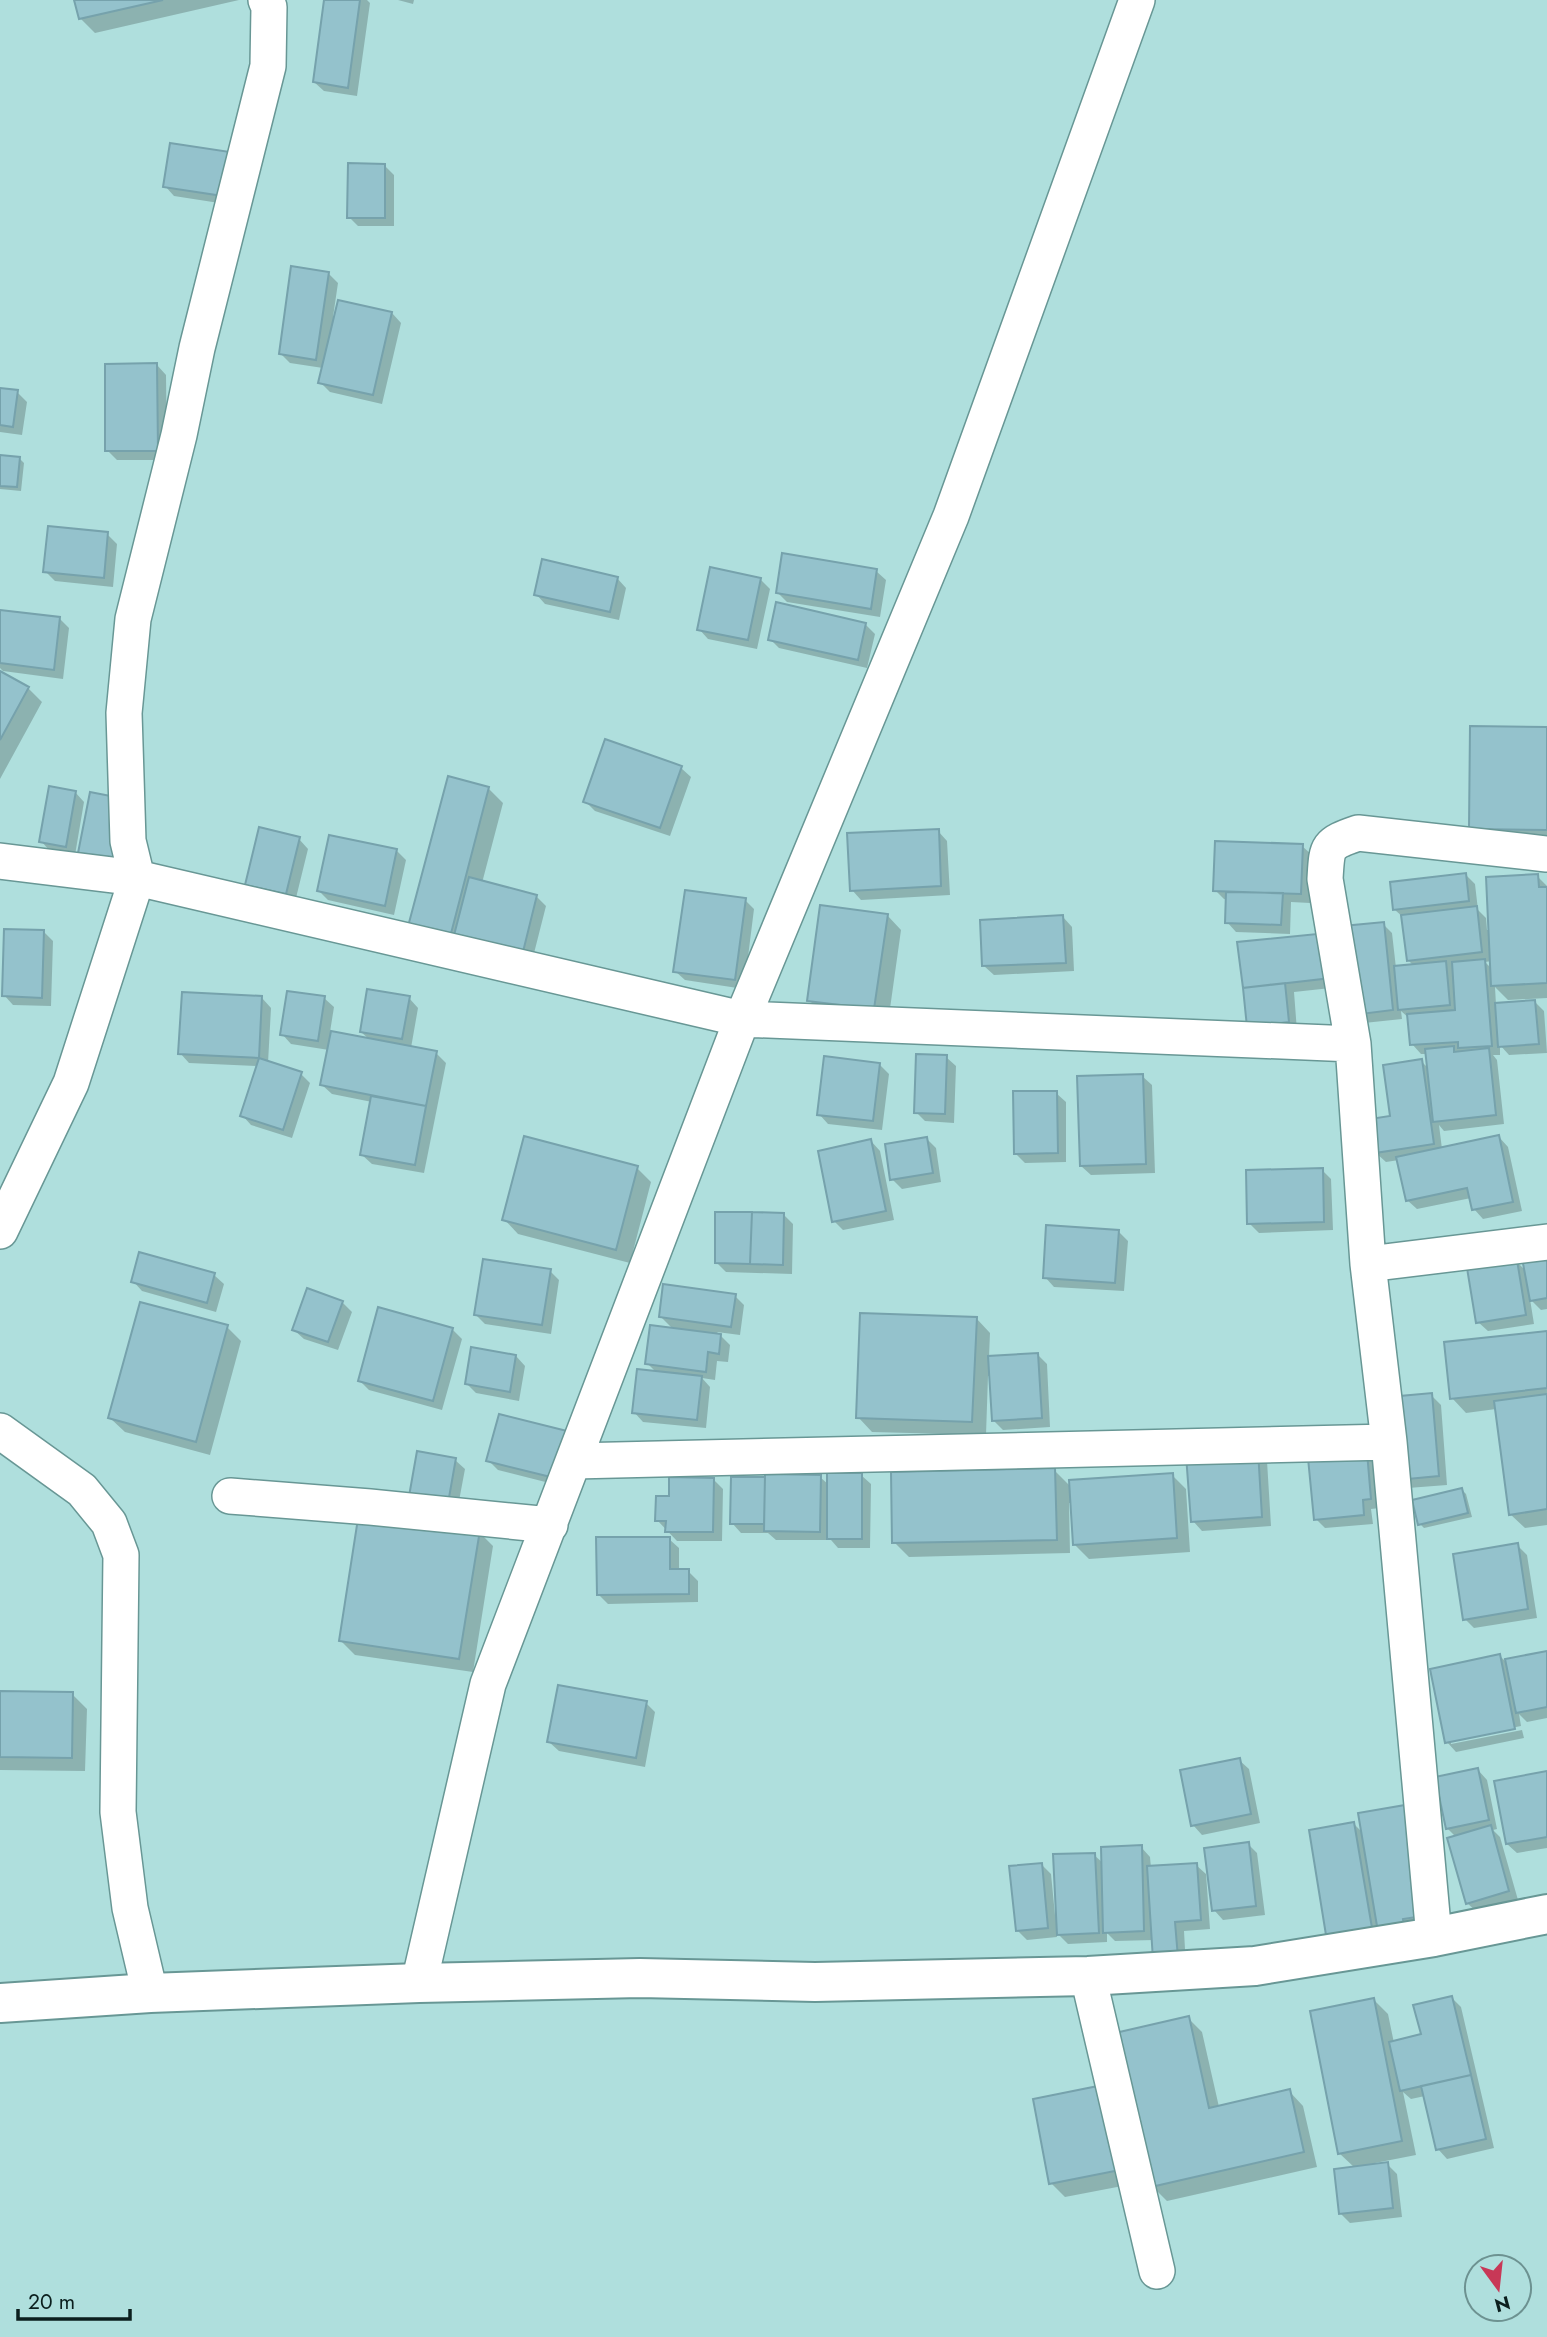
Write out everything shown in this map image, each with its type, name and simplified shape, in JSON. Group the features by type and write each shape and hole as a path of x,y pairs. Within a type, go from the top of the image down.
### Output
{"street":[{"path":"0,1231 71,1083 137,878 128,841 124,713 133,619 268,66 267,0"},
{"path":"419,1983 488,1684 742,1019 951,516 1137,0"},
{"path":"1434,1937 1389,1442 1368,1264 1353,1044 1325,879 1326,855 1336,841 1358,833 1547,854"},
{"path":"0,861 137,878 742,1019 1353,1044"},
{"path":"1368,1264 1547,1242"},
{"path":"0,1431 82,1490 109,1523 121,1555 118,1812 130,1908 150,1993"},
{"path":"574,1461 1389,1442"},
{"path":"230,1496 550,1525"},
{"path":"0,2003 150,1993 419,1983 640,1978 815,1982 1088,1976 1255,1966 1434,1937 1547,1914"},
{"path":"1088,1976 1157,2271"}],"building":[{"path":"74,0 163,0 79,19"},
{"path":"324,0 360,0 348,88 313,82"},
{"path":"170,143 230,152 223,196 163,187"},
{"path":"348,163 385,164 385,218 347,218"},
{"path":"291,266 329,272 316,360 279,354"},
{"path":"338,300 392,312 373,395 318,383"},
{"path":"157,363 158,451 105,451 105,364"},
{"path":"0,388 18,390 13,427 0,425"},
{"path":"0,455 20,457 17,487 0,486"},
{"path":"48,526 108,532 104,578 43,572"},
{"path":"782,553 877,569 871,609 776,593"},
{"path":"542,559 618,577 610,612 534,595"},
{"path":"710,567 761,578 748,640 697,630"},
{"path":"776,602 866,623 858,660 768,640"},
{"path":"0,610 60,617 54,670 0,663"},
{"path":"0,671 29,687 0,740"},
{"path":"1470,726 1547,727 1547,830 1469,829"},
{"path":"605,739 682,766 660,828 583,802"},
{"path":"448,776 489,787 448,945 406,934"},
{"path":"49,786 76,791 66,847 39,842"},
{"path":"90,792 126,799 114,860 78,853"},
{"path":"259,827 300,837 286,894 245,885"},
{"path":"939,829 941,886 850,891 847,833"},
{"path":"329,835 397,849 385,906 317,891"},
{"path":"1215,841 1303,844 1301,894 1213,891"},
{"path":"1466,873 1469,901 1393,910 1390,882"},
{"path":"1538,874 1539,887 1547,887 1547,983 1491,986 1486,877"},
{"path":"469,877 537,895 521,960 452,943"},
{"path":"685,890 746,898 735,980 673,972"},
{"path":"1226,892 1283,893 1281,925 1225,923"},
{"path":"820,905 888,914 874,1009 807,1001"},
{"path":"1477,906 1482,952 1407,961 1401,915"},
{"path":"1063,915 1066,963 982,966 980,920"},
{"path":"1384,922 1393,1010 1353,1015 1343,926"},
{"path":"4,929 44,930 42,998 2,996"},
{"path":"1327,933 1331,978 1243,988 1237,942"},
{"path":"1485,959 1492,1046 1458,1048 1458,1042 1410,1045 1407,1014 1455,1010 1452,962"},
{"path":"1446,961 1450,1005 1398,1010 1394,966"},
{"path":"1285,983 1289,1022 1247,1027 1243,988"},
{"path":"367,989 410,996 402,1039 360,1032"},
{"path":"287,991 325,996 318,1041 280,1035"},
{"path":"182,992 262,996 259,1058 178,1054"},
{"path":"1535,1000 1539,1044 1498,1047 1495,1003"},
{"path":"331,1031 437,1051 426,1106 320,1085"},
{"path":"1454,1046 1454,1052 1489,1048 1496,1115 1433,1122 1425,1049"},
{"path":"916,1054 947,1055 945,1114 914,1113"},
{"path":"824,1056 880,1063 873,1121 817,1115"},
{"path":"259,1058 302,1072 283,1130 240,1116"},
{"path":"1422,1059 1434,1144 1375,1153 1370,1119 1390,1116 1383,1065"},
{"path":"1143,1074 1146,1164 1080,1166 1077,1076"},
{"path":"1013,1091 1057,1091 1058,1153 1014,1154"},
{"path":"371,1096 426,1106 415,1165 360,1155"},
{"path":"1499,1135 1513,1202 1472,1210 1467,1188 1406,1201 1396,1157"},
{"path":"524,1136 638,1166 616,1250 502,1220"},
{"path":"927,1137 933,1173 890,1180 885,1144"},
{"path":"871,1139 886,1211 832,1222 818,1151"},
{"path":"1323,1168 1324,1222 1247,1224 1246,1170"},
{"path":"715,1212 752,1212 750,1264 715,1263"},
{"path":"752,1212 784,1213 783,1265 750,1264"},
{"path":"1046,1225 1119,1230 1115,1283 1043,1278"},
{"path":"139,1252 215,1273 207,1303 131,1282"},
{"path":"1547,1253 1547,1298 1530,1301 1522,1258"},
{"path":"483,1259 551,1269 542,1325 474,1315"},
{"path":"1517,1260 1526,1315 1476,1323 1467,1268"},
{"path":"663,1284 736,1294 731,1327 659,1317"},
{"path":"307,1288 343,1301 328,1342 292,1330"},
{"path":"140,1302 228,1325 196,1442 108,1418"},
{"path":"378,1307 453,1328 433,1401 358,1381"},
{"path":"860,1313 977,1317 972,1422 856,1418"},
{"path":"650,1325 721,1334 719,1354 708,1352 706,1372 645,1364"},
{"path":"1547,1331 1547,1388 1450,1399 1444,1342"},
{"path":"471,1347 516,1355 510,1392 465,1384"},
{"path":"1038,1353 1042,1418 992,1421 988,1356"},
{"path":"637,1369 702,1376 697,1420 632,1413"},
{"path":"1432,1393 1439,1476 1397,1480 1389,1397"},
{"path":"1547,1394 1547,1509 1509,1515 1494,1401"},
{"path":"499,1414 575,1433 563,1480 486,1461"},
{"path":"1258,1450 1262,1517 1191,1522 1186,1455"},
{"path":"417,1451 456,1458 447,1509 408,1502"},
{"path":"1367,1452 1371,1499 1363,1500 1364,1515 1314,1520 1308,1458"},
{"path":"1055,1468 1057,1540 892,1543 891,1472"},
{"path":"827,1473 862,1473 862,1539 827,1539"},
{"path":"1173,1473 1177,1538 1073,1545 1069,1480"},
{"path":"765,1474 821,1475 820,1532 764,1531"},
{"path":"669,1477 714,1478 713,1532 665,1532 666,1521 655,1521 656,1496 669,1496"},
{"path":"731,1477 765,1477 764,1524 730,1524"},
{"path":"1462,1488 1468,1513 1418,1525 1412,1500"},
{"path":"359,1512 480,1530 459,1659 339,1641"},
{"path":"596,1537 670,1537 670,1569 689,1569 689,1594 597,1595"},
{"path":"1518,1543 1528,1609 1463,1620 1453,1554"},
{"path":"1547,1651 1547,1707 1516,1713 1505,1659"},
{"path":"1500,1654 1515,1729 1445,1743 1430,1669"},
{"path":"558,1685 647,1701 636,1758 547,1742"},
{"path":"0,1691 73,1692 72,1758 0,1757"},
{"path":"1240,1758 1251,1814 1191,1826 1180,1770"},
{"path":"1478,1768 1489,1820 1446,1829 1435,1777"},
{"path":"1547,1771 1547,1837 1506,1844 1494,1781"},
{"path":"1411,1804 1429,1915 1403,1919 1405,1933 1379,1938 1358,1813"},
{"path":"1354,1822 1372,1928 1326,1935 1309,1830"},
{"path":"1491,1825 1509,1891 1466,1904 1447,1838"},
{"path":"1249,1842 1256,1906 1212,1911 1204,1848"},
{"path":"1142,1845 1144,1931 1103,1933 1101,1847"},
{"path":"1095,1853 1099,1933 1057,1935 1053,1854"},
{"path":"1042,1863 1048,1928 1016,1931 1009,1866"},
{"path":"1197,1863 1201,1920 1175,1922 1178,1958 1153,1960 1147,1866"},
{"path":"1452,1996 1471,2075 1400,2091 1389,2042 1421,2034 1413,2005"},
{"path":"1374,1998 1402,2141 1338,2154 1310,2011"},
{"path":"1189,2016 1209,2108 1290,2089 1304,2152 1151,2187 1115,2033"},
{"path":"1471,2075 1486,2139 1436,2150 1421,2086"},
{"path":"1108,2084 1125,2169 1049,2184 1033,2099"},
{"path":"1388,2162 1393,2208 1339,2214 1334,2169"}]}
